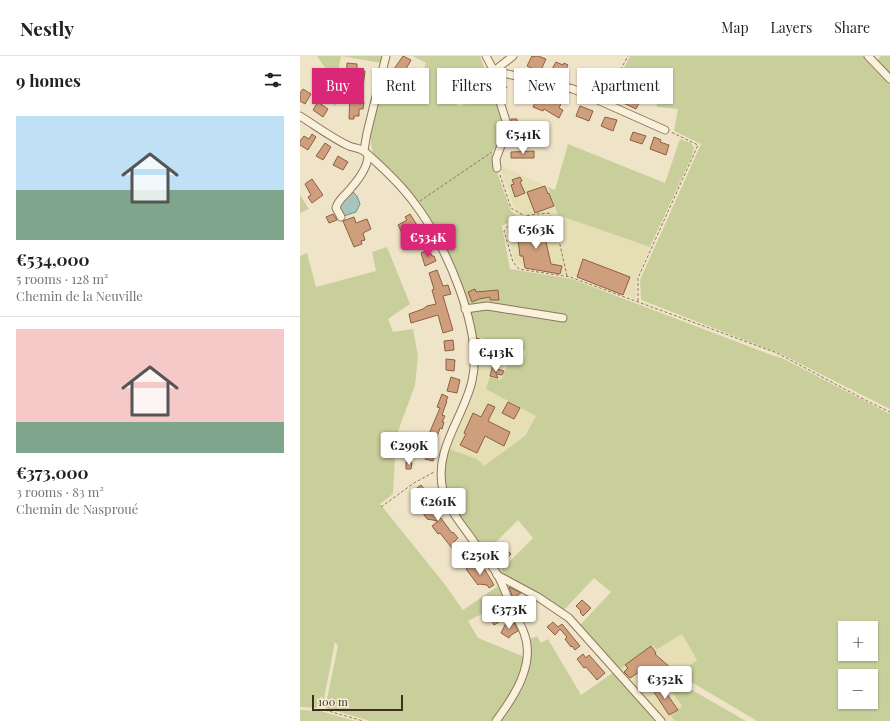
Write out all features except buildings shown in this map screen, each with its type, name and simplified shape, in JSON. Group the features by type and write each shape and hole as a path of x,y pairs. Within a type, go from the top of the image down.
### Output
{"street":[{"path":"341,217 336,208 337,203 351,188 368,161 366,152 367,133 386,56"},
{"path":"486,56 492,68"},
{"path":"498,68 513,56"},
{"path":"868,56 890,79"},
{"path":"506,74 577,91"},
{"path":"497,168 496,159 498,151 506,135 506,121 501,104"},
{"path":"608,104 665,130"},
{"path":"300,116 350,146 366,152 416,204 447,257 465,309 473,336 475,352 473,374 467,398 446,446 441,469 443,489 450,508 497,574 524,633 527,645 527,656 524,672 508,706 496,721"},
{"path":"465,309 487,306 563,318"},
{"path":"497,574 538,597 569,618 661,721"}],"path":[{"path":"622,68 628,56"},
{"path":"638,301 638,278 698,145 665,130"},
{"path":"416,204 487,154 498,151"},
{"path":"497,168 511,208 523,216"},
{"path":"567,276 556,227 549,213 523,216 510,223 504,231 513,262 519,268 567,276 776,353 890,412"},
{"path":"381,506 414,483 432,472 441,469"},
{"path":"324,710 362,721"}],"shaded area":[{"path":"499,165 548,187 558,215 650,247 636,280 636,299 577,277 525,268 515,263 507,232 509,226 519,220"},
{"path":"476,336 526,351 523,365 507,366 501,380 486,388 536,416 525,436 484,466 449,449 476,381 478,365"},
{"path":"682,634 697,660 678,674 663,681 682,706 671,716 675,721 664,721 620,669 653,645 657,650"}],"green space":[{"path":"317,56 341,56 339,68 325,68"},
{"path":"341,56 384,56 381,63"},
{"path":"413,56 480,56 484,68 437,68 437,104 457,104 458,106 466,104 498,104 503,119 501,141 492,152 495,167 511,211 517,217 502,226 510,269 572,279 782,358 890,414 890,721 757,721 678,674 697,660 682,634 656,650 653,645 620,669 580,625 611,592 594,578 563,611 547,598 505,575 501,570 533,538 518,520 488,550 484,551 454,508 445,490 443,478 449,449 477,459 484,466 525,436 536,416 486,389 490,377 501,380 507,366 523,365 526,351 476,336 459,275 437,233 419,203 376,158 372,150 371,131 376,104 429,104 429,68 424,68 426,63"},
{"path":"630,56 865,56 890,82 890,409 781,354 641,300 640,280 701,144 674,131 678,109 657,107 656,104 673,104 673,68 624,68"},
{"path":"881,56 890,56 890,76 876,62"},
{"path":"680,139 691,143 694,148 692,156 650,247 558,215 548,187 555,190 568,144 665,183"},
{"path":"300,195 309,209 300,213"},
{"path":"387,247 410,304 388,319 393,332 413,329 418,356 415,385 396,437 393,494 380,504 443,582 463,610 498,586 505,602 468,621 478,638 525,657 520,674 512,690 492,721 370,721 325,708 338,646 335,642 323,704 317,708 300,707 300,256 307,253 316,287 376,271 372,252"},
{"path":"537,636 541,643 548,639 581,695 614,672 656,721 499,721 521,686 527,640"},
{"path":"671,678 746,721 675,721 671,716 682,706 663,680"},
{"path":"300,710 320,711 355,721 300,721"}],"water":[{"path":"352,191 357,196 360,204 356,212 344,216 339,208 339,204"}]}
